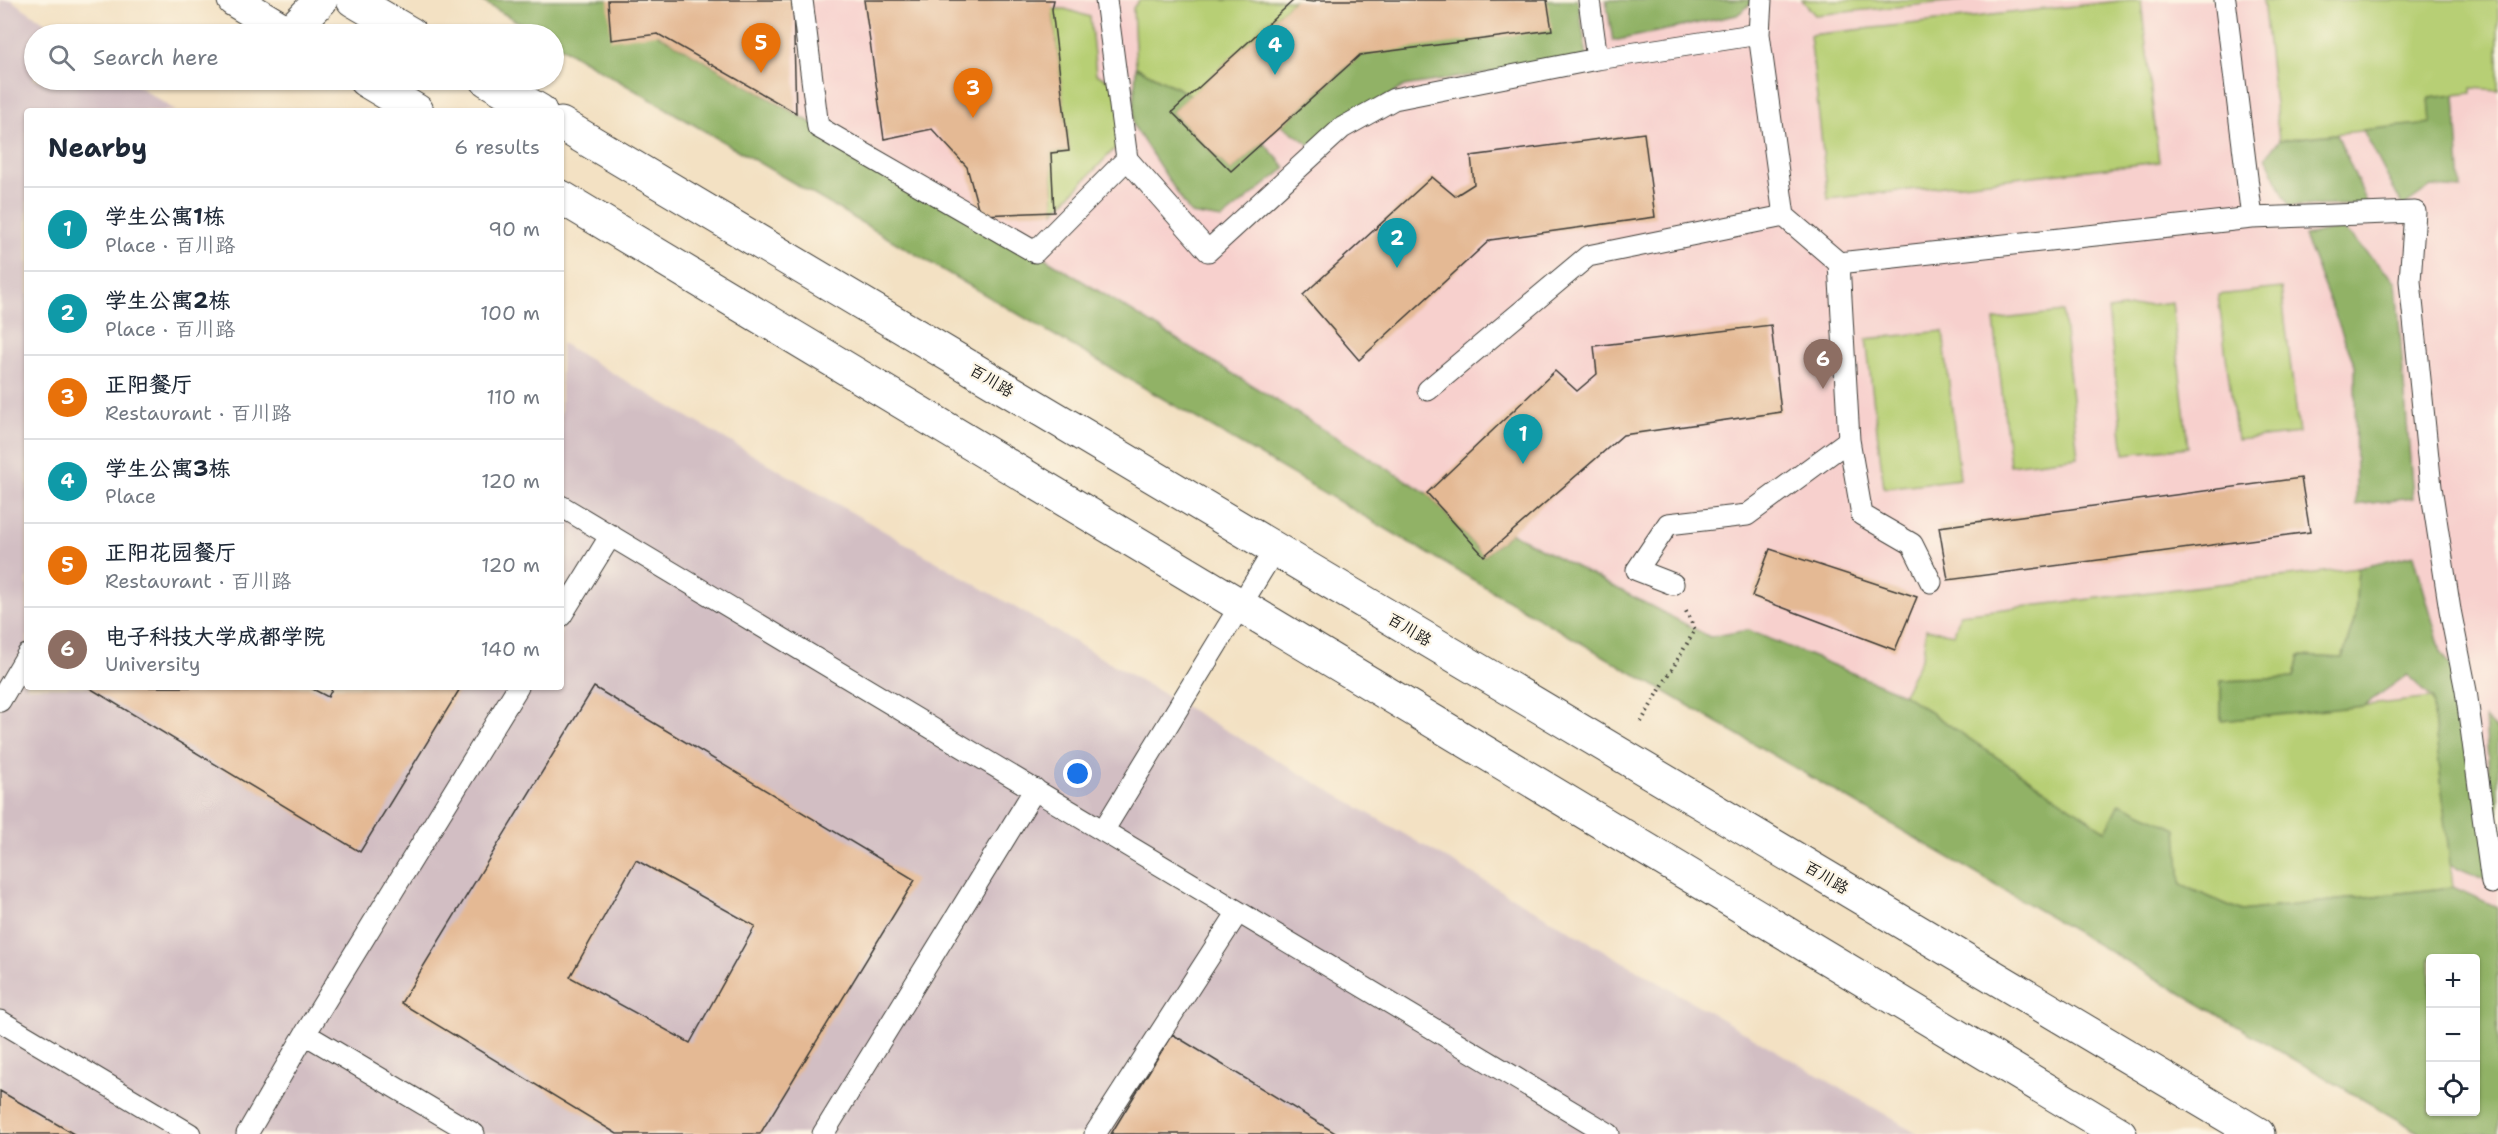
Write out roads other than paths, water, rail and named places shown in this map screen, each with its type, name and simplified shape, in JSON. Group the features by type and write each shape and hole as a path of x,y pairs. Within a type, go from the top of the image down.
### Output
{"street":[{"path":"234,0 273,24"},
{"path":"298,24 321,0"},
{"path":"353,0 394,24"},
{"path":"382,90 412,108"},
{"path":"504,90 535,108"},
{"name":"百川路","path":"564,126 2258,1134"},
{"path":"564,199 2120,1134"}],"lane":[{"path":"802,0 818,127 1035,252 1127,159"},
{"path":"1589,0 1598,59"},
{"path":"1761,0 1760,34 1784,216 1839,263 1849,440 1862,515 1912,544 1931,582"},
{"path":"2225,0 2252,218"},
{"path":"1109,3 1127,159 1208,251 1342,128 1394,99 1598,59 1760,34"},
{"path":"1839,263 2252,218 2415,212 2410,281 2429,476 2450,610 2466,691 2492,883"},
{"path":"1428,390 1588,256 1784,216"},
{"path":"1673,584 1638,570 1668,525 1747,515 1849,440"},
{"path":"564,508 1609,1134"},
{"path":"564,611 611,535"},
{"path":"1103,831 1275,549"},
{"path":"0,701 24,661"},
{"path":"247,1134 305,1034 516,690"},
{"path":"823,1134 1035,789"},
{"path":"1095,1134 1238,912"},
{"path":"0,1021 190,1134"},
{"path":"305,1034 474,1134"}],"place":[{"name":"正阳花园餐厅","path":"761,73"},
{"name":"学生公寓3栋","path":"1275,75"},
{"name":"正阳餐厅","path":"973,118"},
{"name":"学生公寓2栋","path":"1397,268"},
{"name":"电子科技大学成都学院","path":"1823,389"},
{"name":"学生公寓1栋","path":"1523,464"}]}
